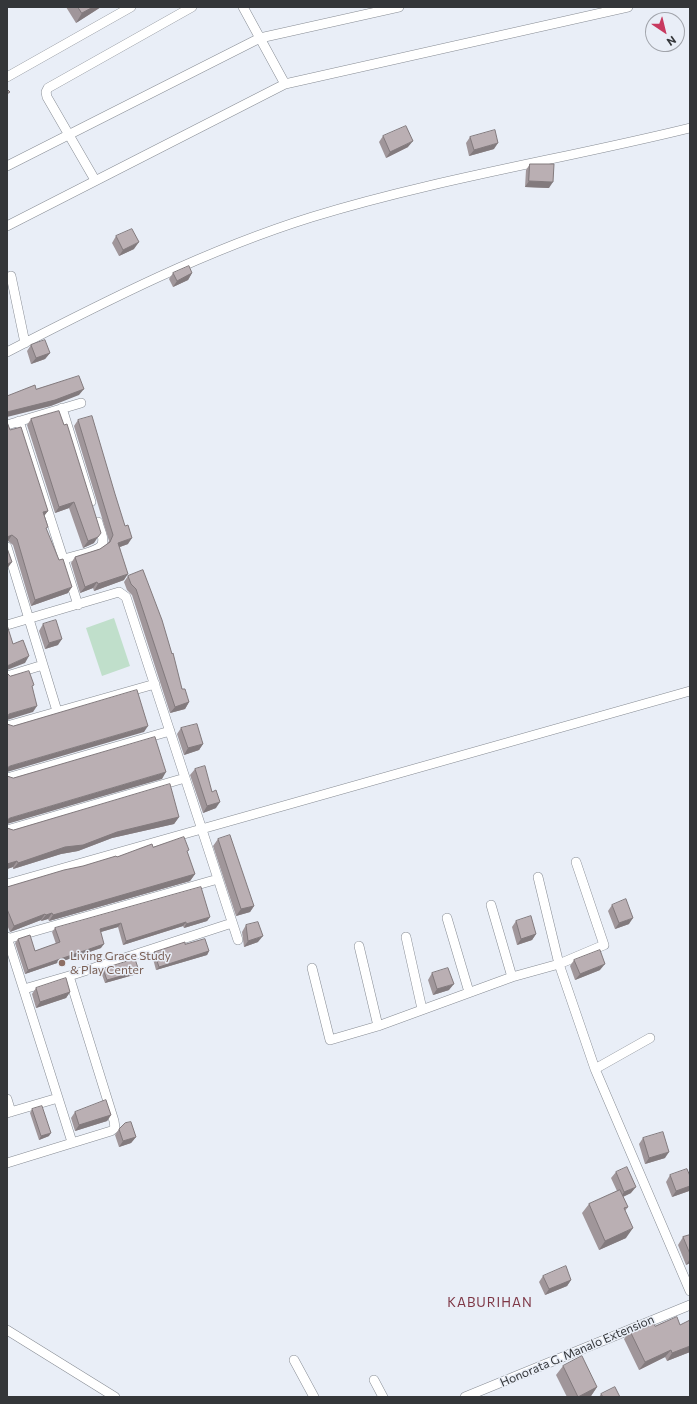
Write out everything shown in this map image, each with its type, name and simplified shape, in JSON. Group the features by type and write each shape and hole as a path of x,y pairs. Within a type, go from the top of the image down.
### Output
{"street":[{"path":"7,77 131,7"},
{"path":"95,180 47,97 46,92 48,88 192,7"},
{"path":"243,7 285,84"},
{"path":"7,166 260,38 399,7"},
{"path":"584,7 586,16"},
{"path":"7,226 285,84 628,7"},
{"path":"7,352 82,313 210,254 312,217 487,172 690,128"},
{"path":"10,276 25,343"},
{"path":"7,425 81,403"},
{"path":"62,408 103,539 102,544 97,549 64,559"},
{"path":"19,421 78,605"},
{"path":"7,547 11,575 29,619 57,712"},
{"path":"7,625 118,592 126,597 238,940"},
{"path":"7,676 43,665"},
{"path":"7,726 155,684"},
{"path":"7,884 690,691"},
{"path":"7,778 170,731"},
{"path":"7,830 185,778"},
{"path":"312,968 330,1040 378,1026 512,977 559,964 604,945 576,862"},
{"path":"538,877 559,964 595,1069 690,1292"},
{"path":"72,1142 7,938 218,879"},
{"path":"491,905 512,977"},
{"path":"447,918 469,992"},
{"path":"24,989 69,976 232,923"},
{"path":"406,937 422,1009"},
{"path":"359,946 378,1026"},
{"path":"7,1163 110,1131 115,1128 69,976"},
{"path":"595,1069 650,1038"},
{"path":"7,1099 9,1112 58,1098"},
{"name":"Honorata G. Manalo Extension","path":"465,1397 690,1305"},
{"path":"7,1330 115,1397"},
{"path":"294,1360 314,1397"},
{"path":"374,1380 383,1397"}],"green space":[{"path":"114,618 130,666 102,676 86,628"}],"building":[{"path":"78,7 93,7 82,13"},
{"path":"406,126 413,141 390,152 383,136"},
{"path":"495,130 498,143 474,150 470,137"},
{"path":"530,164 554,164 553,182 529,181"},
{"path":"132,229 139,242 123,250 116,236"},
{"path":"189,266 192,273 177,281 173,273"},
{"path":"45,340 50,353 36,358 31,345"},
{"path":"79,376 84,389 55,400 7,412 7,396 35,385 36,389"},
{"path":"59,411 64,425 67,424 101,533 98,537 88,541 74,502 59,507 31,419"},
{"path":"92,416 125,526 128,525 132,538 118,543 128,574 98,584 97,582 85,587 75,557 100,549 110,542 113,535 78,420"},
{"path":"7,422 10,430 21,427 48,511 43,512 48,527 46,528 59,560 63,559 72,587 35,600 17,539 12,535 7,537"},
{"path":"7,548 12,562 7,564"},
{"path":"143,570 162,620 172,654 173,653 182,689 185,689 189,702 175,707 136,589 131,584 128,576"},
{"path":"56,620 62,639 49,643 43,624"},
{"path":"7,625 13,644 23,640 29,656 7,666"},
{"path":"29,671 34,685 32,686 37,706 9,714 7,718 7,673 10,676"},
{"path":"137,690 148,726 7,768 7,724 13,726"},
{"path":"197,724 203,744 188,748 181,728"},
{"path":"155,737 166,772 7,820 7,776 13,778"},
{"path":"205,766 212,792 216,790 220,802 207,806 195,769"},
{"path":"170,784 179,817 117,832 83,845 65,847 18,863 17,861 7,864 7,828 13,830"},
{"path":"230,835 254,906 241,909 218,839"},
{"path":"184,837 195,874 53,915 52,913 45,914 14,926 7,909 7,887 64,870 116,856 117,857 152,844 153,847"},
{"path":"201,887 210,917 186,924 186,922 126,941 121,923 100,929 104,944 28,970 18,939 30,935 35,951 60,942 55,928"},
{"path":"626,899 633,918 619,923 612,905"},
{"path":"531,916 536,934 521,939 516,921"},
{"path":"258,922 263,936 248,941 246,925"},
{"path":"205,939 209,951 159,967 154,952 185,942 185,944"},
{"path":"600,950 605,964 580,974 574,960"},
{"path":"135,959 139,971 107,980 103,969"},
{"path":"448,968 454,984 437,989 432,973"},
{"path":"66,978 70,992 40,1002 36,988"},
{"path":"106,1100 111,1115 79,1125 75,1112"},
{"path":"42,1106 51,1133 41,1136 32,1109"},
{"path":"131,1122 136,1137 123,1141 119,1129 125,1123"},
{"path":"663,1132 669,1152 649,1158 643,1138"},
{"path":"627,1167 636,1187 624,1192 616,1172"},
{"path":"687,1169 690,1176 690,1186 676,1191 670,1175"},
{"path":"620,1190 628,1207 624,1208 633,1228 605,1241 589,1204"},
{"path":"690,1235 690,1254 683,1237"},
{"path":"566,1266 571,1280 549,1289 543,1276"},
{"path":"677,1317 680,1325 690,1320 690,1346 672,1353 671,1350 645,1362 630,1331 652,1321 655,1326"},
{"path":"582,1356 597,1387 578,1397 563,1366"},
{"path":"615,1387 620,1397 603,1397 601,1394"}],"place":[{"name":"Living Grace Study & Play Center","path":"62,963"}],"district":[{"name":"KABURIHAN","path":"490,1303"}]}
